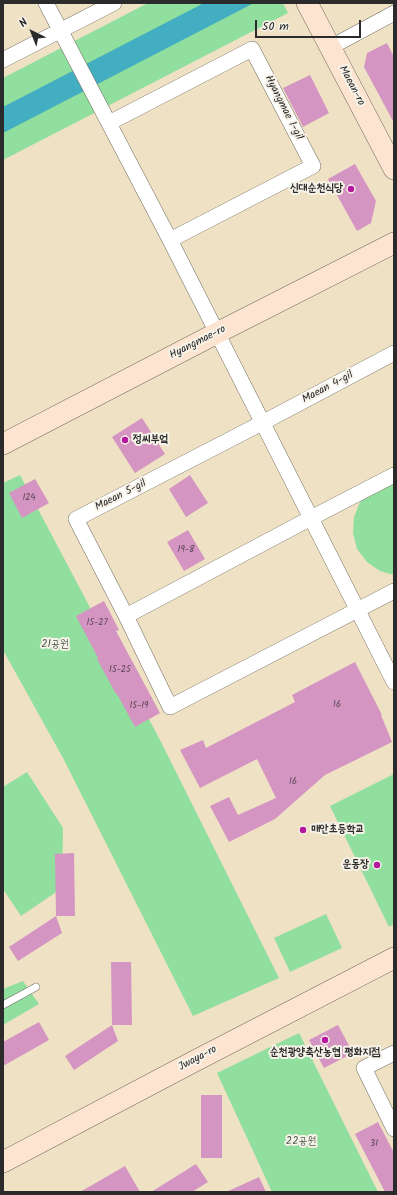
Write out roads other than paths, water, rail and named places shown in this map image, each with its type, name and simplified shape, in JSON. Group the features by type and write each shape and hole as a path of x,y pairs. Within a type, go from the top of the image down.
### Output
{"street":[{"path":"46,3 170,240 394,682"},
{"path":"3,60 114,3"},
{"name":"Maean-ro","path":"307,3 394,169"},
{"path":"331,47 394,13"},
{"name":"Hyangmae 1-gil","path":"110,123 252,49 313,166 170,240"},
{"name":"Hyangmae-ro","path":"3,444 216,333 394,244"},
{"name":"Maean 4-gil","path":"262,423 394,353"},
{"name":"Maean 5-gil","path":"262,423 76,519 126,616 170,707 357,610"},
{"path":"126,616 394,475"},
{"path":"357,610 394,591"},
{"name":"Jwaya-ro","path":"3,1162 394,958"},
{"path":"394,1053 364,1068 394,1130"}],"lane":[{"path":"3,1004 36,987"}],"water":[{"path":"204,3 254,3 3,133 3,107"}],"place":[{"name":"신대순천식당","path":"351,189"},
{"name":"정씨부엌","path":"125,440"},
{"name":"매안초등학교","path":"303,830"},
{"name":"운동장","path":"377,865"},
{"name":"순천광양축산농협 평화지점","path":"325,1040"}],"park label":[{"name":"21공원","path":"55,645"},
{"name":"22공원","path":"301,1142"}]}
